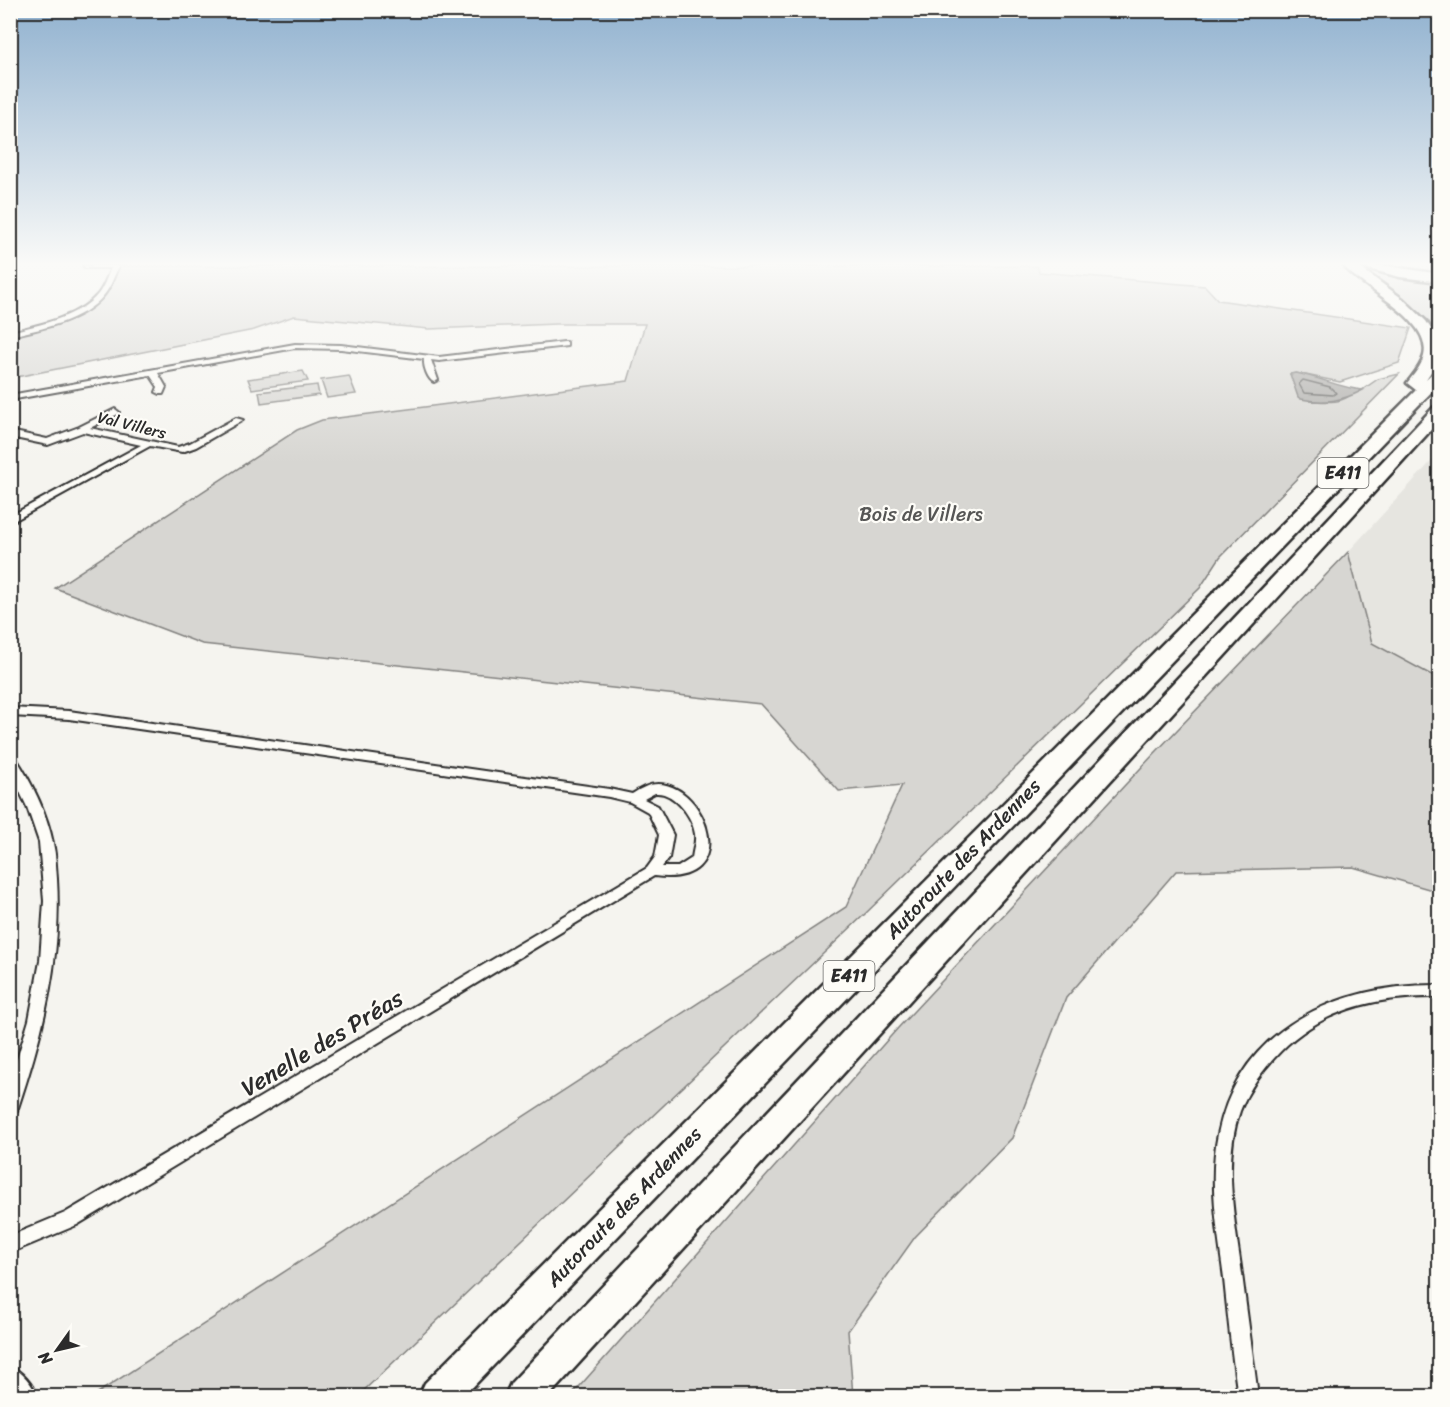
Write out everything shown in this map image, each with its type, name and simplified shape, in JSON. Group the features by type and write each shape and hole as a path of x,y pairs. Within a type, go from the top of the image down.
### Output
{"highway":[{"path":"1424,391 1415,383 1427,367 1432,355 1432,346 1426,332"},
{"name":"Autoroute des Ardennes","path":"438,1396 1440,375"},
{"name":"Autoroute des Ardennes","path":"524,1396 1438,414"}],"street":[{"name":"Val Villers","path":"10,398 273,349 307,346 341,347 428,358 450,358 564,344"},
{"path":"428,358 427,363 434,380"},
{"name":"Val Villers","path":"152,371 162,387 160,392"},
{"name":"Val Villers","path":"10,434 48,442 62,438 115,412"},
{"name":"Val Villers","path":"82,429 173,451 185,449 238,420"},
{"path":"10,520 147,445"},
{"path":"10,712 69,715 609,793 634,799 653,809 666,835 662,858 652,871"},
{"path":"10,758 31,796 45,840 51,885 52,933 44,989 31,1049 10,1108"},
{"path":"634,799 650,789 661,788 677,796 693,813 700,828 699,860 687,871 669,873 652,871"},
{"name":"Venelle des Préas","path":"10,1245 71,1219 652,871"},
{"path":"1248,1396 1224,1212 1224,1146 1239,1092 1279,1042 1310,1019 1343,1005 1380,994 1440,991"},
{"path":"10,1376 27,1396"}],"shaded area":[{"path":"1439,453 1439,679 1372,643 1348,552"}],"green space":[{"name":"Bois de Villers","path":"28,332 246,332 11,378 11,336"},
{"name":"Bois de Villers","path":"643,332 1410,332 1399,363 1340,382 1296,373 1290,374 1310,401 1330,402 1359,392 1378,379 1399,374 1220,557 1200,588 865,914 358,1396 93,1396 846,907 902,785 839,791 761,704 202,644 55,588 297,430 322,420 628,381"},
{"path":"303,371 308,381 252,389 248,379"},
{"path":"349,376 356,394 327,398 321,380"},
{"path":"317,385 319,395 261,403 259,392"},
{"path":"1348,552 1372,643 1439,679 1439,892 1353,867 1176,871 1066,998 1012,1138 915,1237 848,1331 853,1396 571,1396 898,1028 1154,754"}],"water":[{"path":"1296,373 1363,390 1348,397 1333,400 1301,399 1298,397 1290,374"}]}
